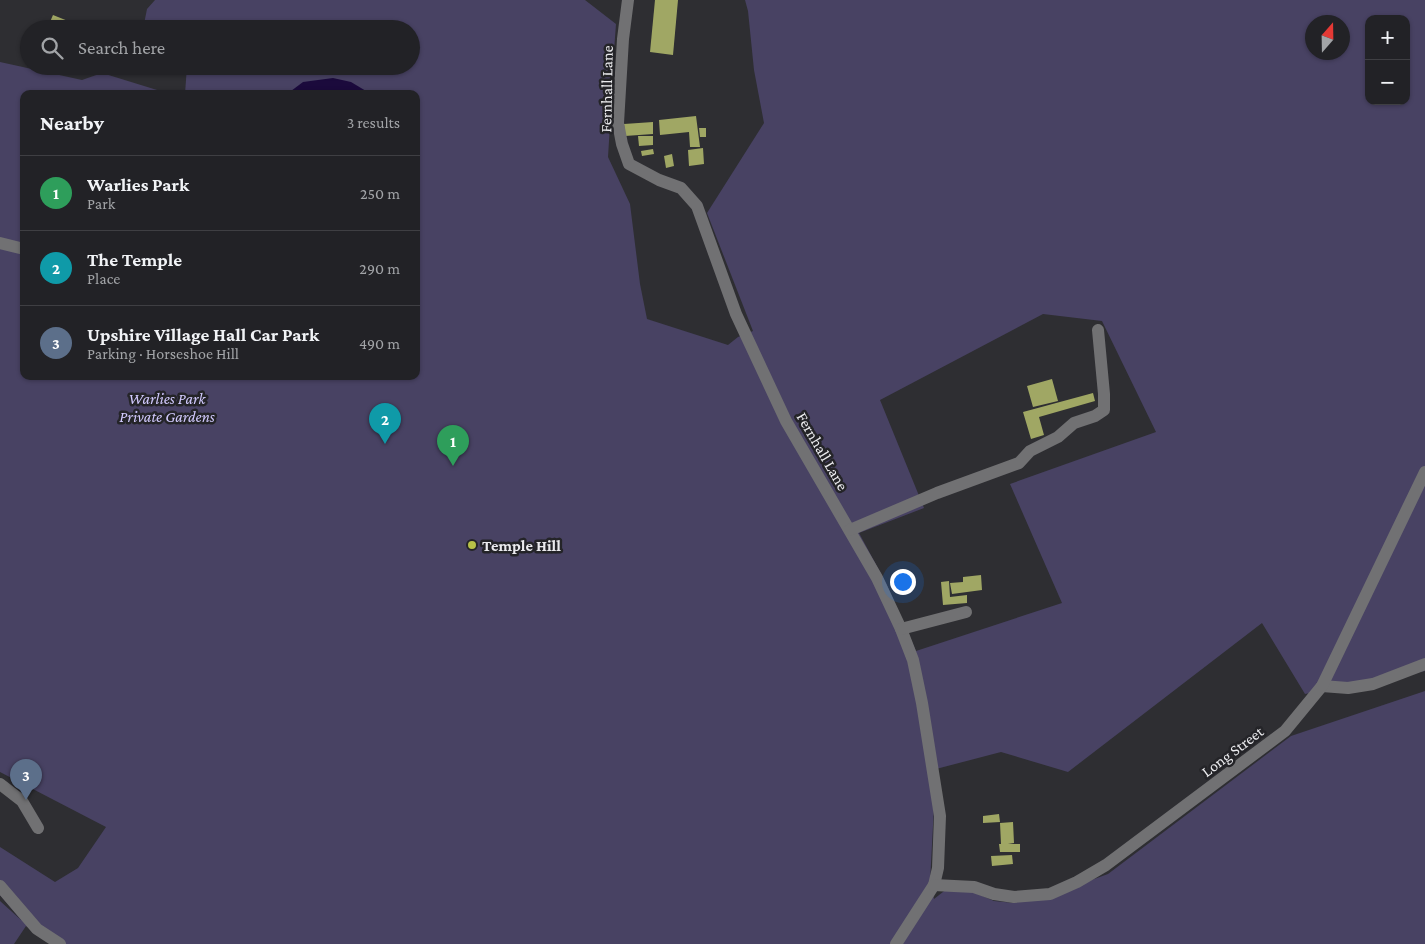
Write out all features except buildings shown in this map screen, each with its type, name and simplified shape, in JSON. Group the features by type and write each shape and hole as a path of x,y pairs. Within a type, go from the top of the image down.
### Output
{"street":[{"name":"Fernhall Lane","path":"628,0 623,38 618,123 622,144 629,164 659,180 681,188 697,206 736,314 786,421 877,578 902,629 913,660 940,816 938,868 934,885 896,944"},
{"path":"0,243 20,248"},
{"path":"850,530 937,493 1019,463 1030,451 1058,437 1074,423 1095,416 1104,410 1098,330"},
{"name":"Long Street","path":"934,885 974,886 994,894 1014,897 1050,894 1077,882 1106,865 1285,731 1322,686 1425,472"},
{"path":"902,629 966,612"},
{"path":"1322,686 1348,688 1373,684 1425,664"},
{"path":"0,784 22,801 38,828"},
{"path":"0,886 37,929 60,944"}],"green space":[{"name":"Warlies Park Private Gardens","path":"155,0 585,0 616,24 608,157 630,204 640,284 647,319 728,345 738,337 753,331 707,213 764,123 754,70 748,11 745,0 1425,0 1425,671 1305,694 1262,623 1068,772 1001,752 936,769 930,882 934,899 948,888 971,891 994,901 1014,903 1108,874 1291,736 1425,691 1425,944 52,944 26,926 14,944 0,944 0,901 21,920 0,895 0,847 55,882 78,868 106,827 0,772 0,62 20,66 20,75 59,75 82,80 96,75 108,75 157,90 20,90 20,380 420,380 420,90 185,90 186,75 420,75 420,20 145,20 147,9","holes":["1043,314 1102,321 1156,432 1010,484 1062,603 916,651 886,583 859,533 924,508 880,400"]}],"shaded area":[{"path":"333,78 351,82 364,90 292,90 303,82"}],"place":[{"name":"The Temple","path":"385,444"},
{"name":"Warlies Park","path":"453,466"},
{"name":"Temple Hill","path":"472,545"},
{"name":"Upshire Village Hall Car Park","path":"26,800"}]}
